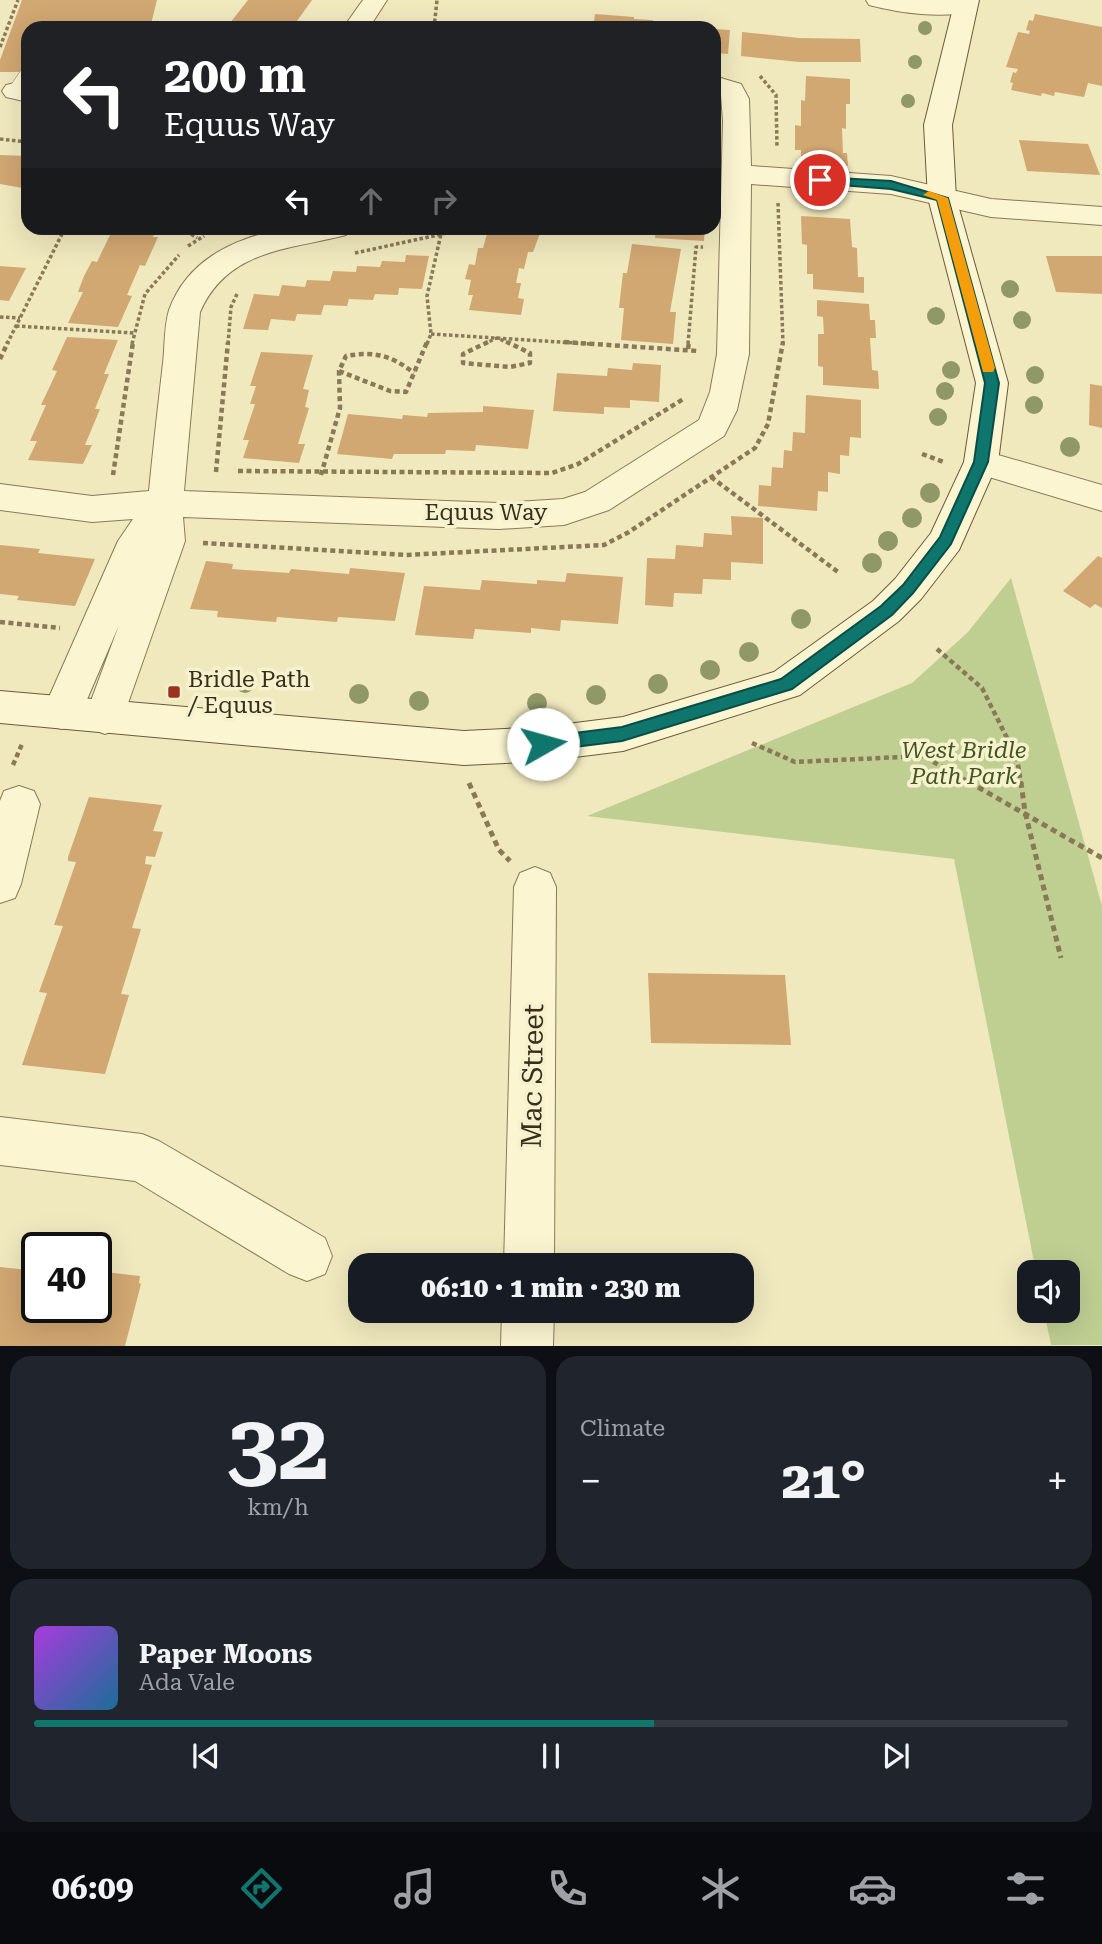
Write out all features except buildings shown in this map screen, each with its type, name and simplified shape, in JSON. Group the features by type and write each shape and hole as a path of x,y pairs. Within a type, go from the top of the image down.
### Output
{"street":[{"path":"361,21 375,0"},
{"path":"0,707 464,748 543,744 622,734 786,684 886,611 908,589 946,540 981,462 992,383 942,198 938,125 960,2 919,5 878,0"},
{"name":"Equus Way","path":"0,497 92,509 165,503 499,516 564,512 597,501 712,428 722,410 733,357 738,183 736,99 732,90 721,86"},
{"path":"738,183 893,203 942,198 1010,211 1102,216"},
{"path":"105,717 167,541 165,503 184,312 196,287 220,264 248,249 345,240"},
{"path":"981,462 1102,498"},
{"path":"62,713 135,541 165,503"},
{"path":"0,884 19,804"},
{"name":"Mac Street","path":"529,1253 535,887"},
{"path":"0,1141 142,1158 307,1256"},
{"path":"527,1346 528,1323"}],"path":[{"path":"0,47 18,0"},
{"path":"435,21 438,0"},
{"path":"240,289 231,307 217,470 207,504 188,543 406,555 604,545 628,533 755,448 768,424 782,351 779,205 773,186 778,169 776,95 765,78 752,71"},
{"path":"0,139 21,141"},
{"path":"0,359 62,235"},
{"path":"192,235 197,238"},
{"path":"128,506 113,475 134,333 145,294 167,266 197,238 205,235"},
{"path":"345,240 425,235"},
{"path":"339,372 390,391 406,392 431,334 427,296 441,235"},
{"path":"0,317 20,318"},
{"path":"16,326 134,333"},
{"path":"431,334 688,349 733,357"},
{"path":"497,338 530,353 530,363 510,367 463,363 463,355 497,338"},
{"path":"312,509 340,408 339,372 346,356 365,352 393,355 414,373"},
{"path":"230,471 552,473 578,464 692,394"},
{"path":"711,477 838,572"},
{"path":"0,622 68,629"},
{"path":"937,649 982,688 1017,758 1025,812 1061,958"},
{"path":"752,743 795,762 923,756 1102,858"},
{"path":"464,748 468,780 499,850 535,887"}],"green space":[{"name":"West Bridle Path Park","path":"1011,578 1102,906 1102,1345 1051,1345 1046,1323 1080,1323 1080,1260 1034,1260 954,859 587,816 912,683 968,632"}],"slow traffic":[{"path":"929,195 942,198 988,368"}],"place":[{"name":"Bridle Path / Equus","path":"174,692"}],"route":[{"path":"543,744 622,734 786,684 886,611 908,589 946,540 981,462 992,383 942,198 891,185 820,180"}]}
